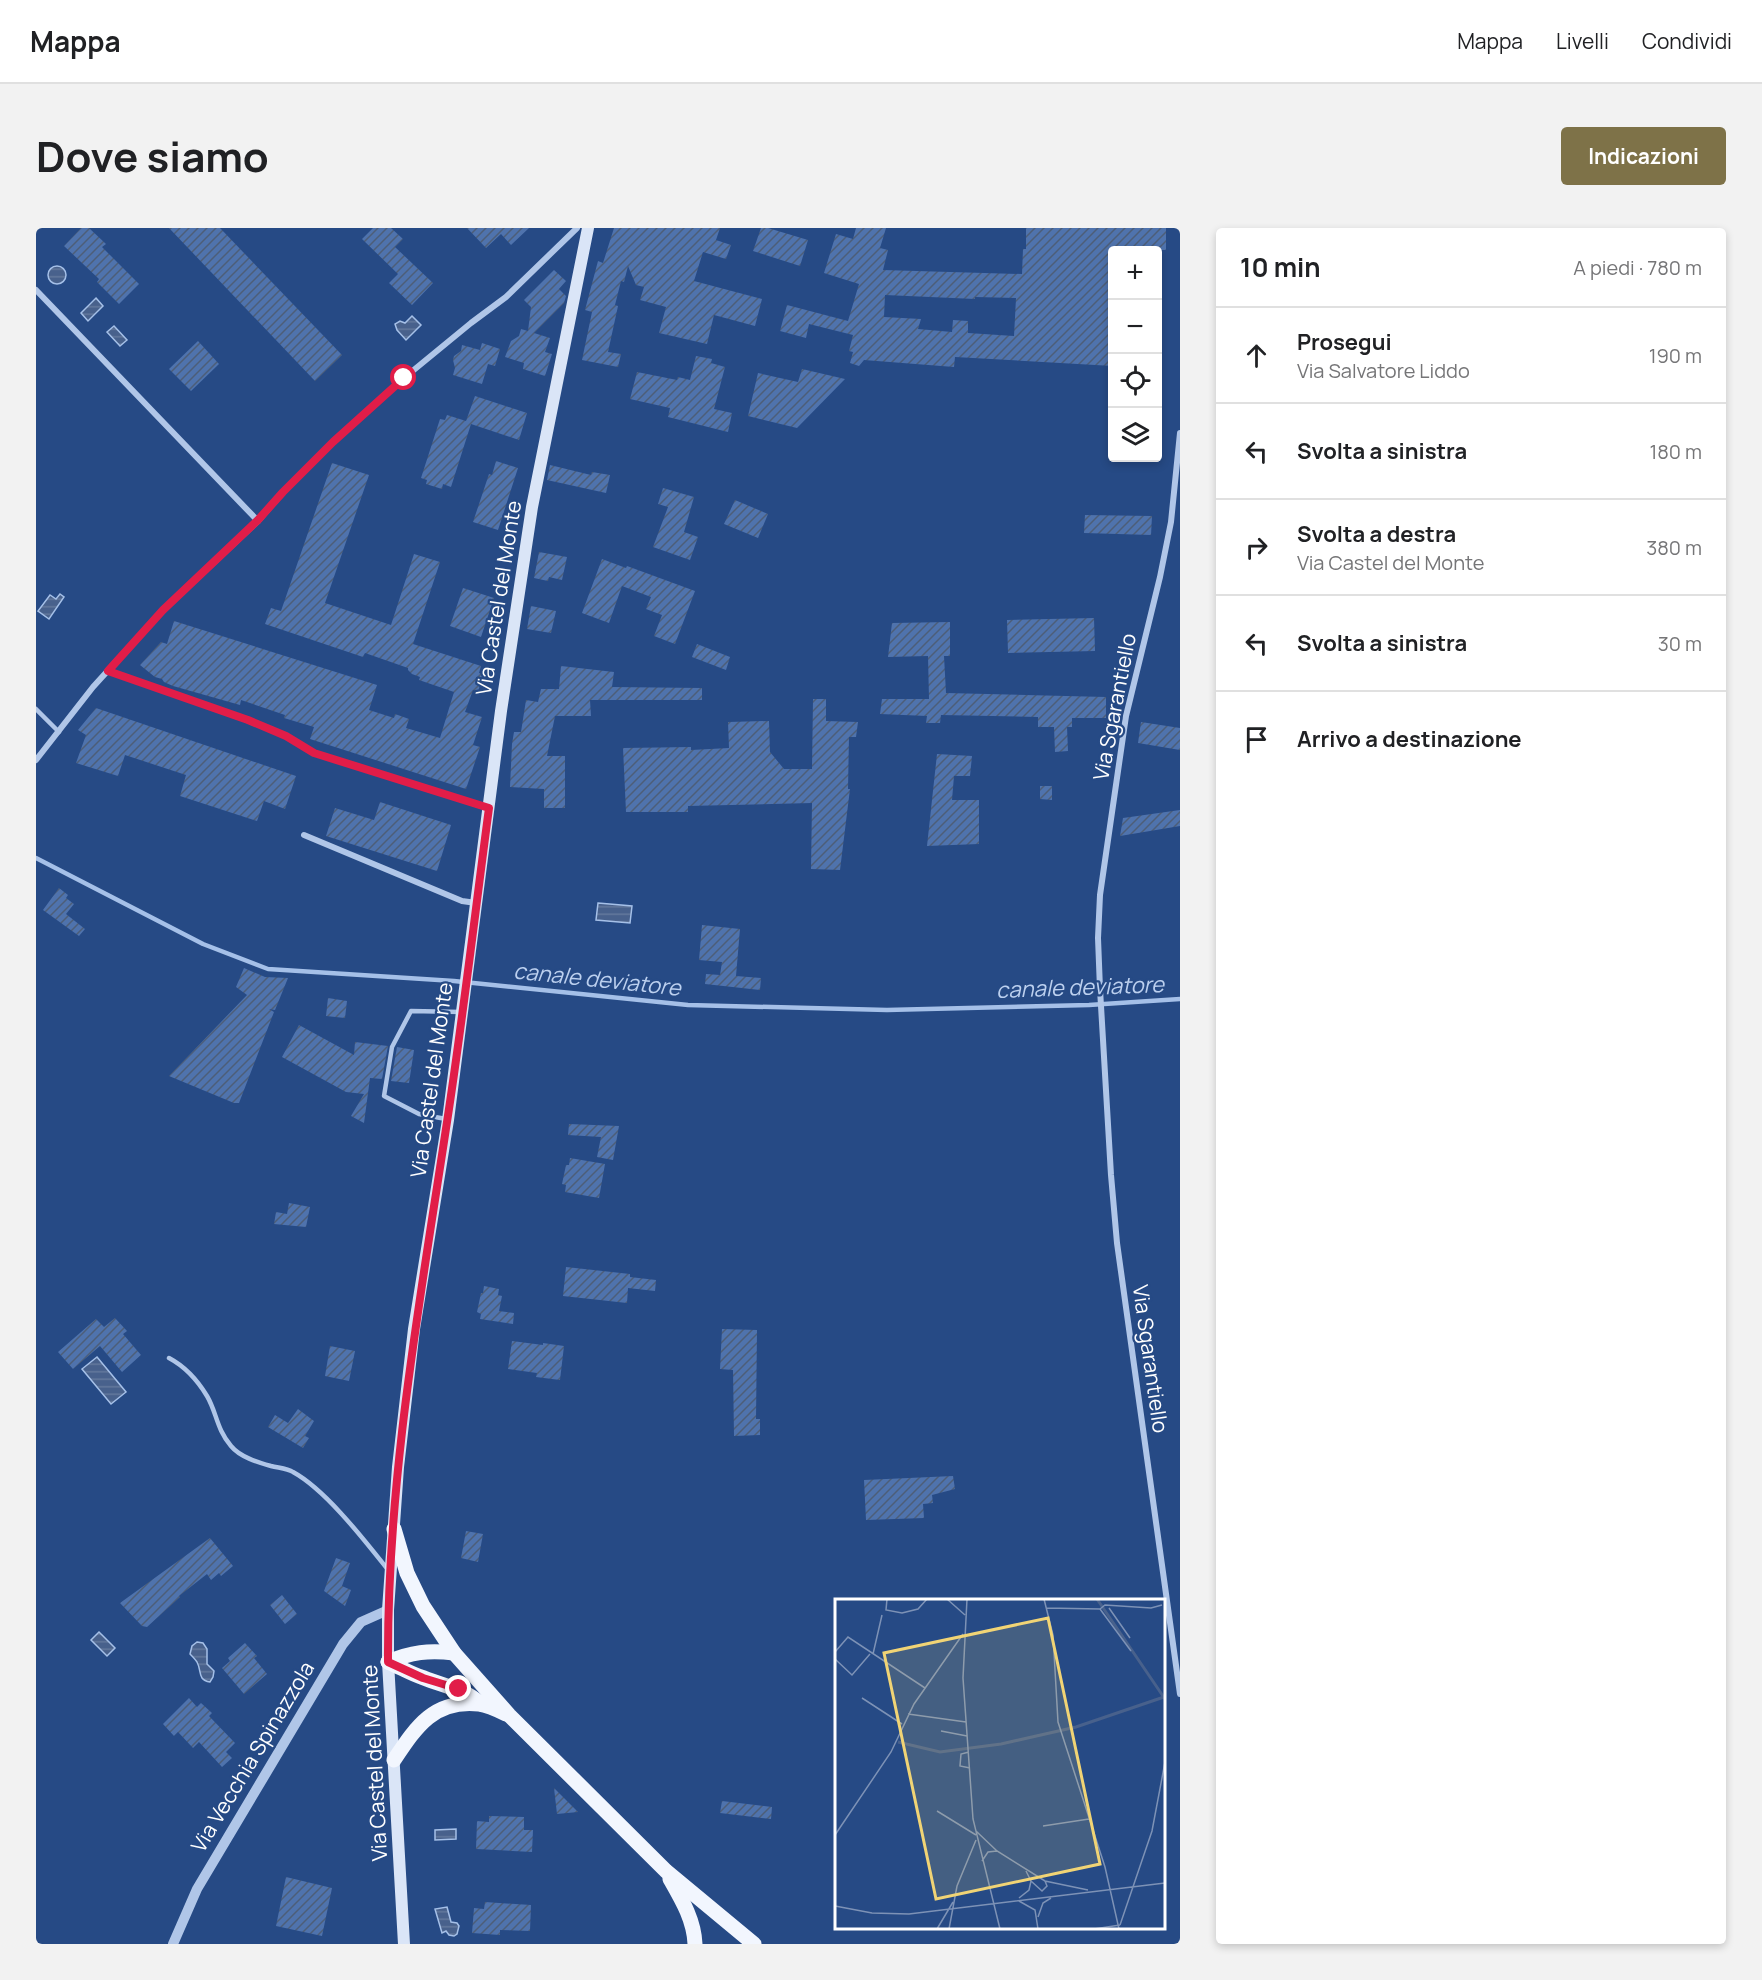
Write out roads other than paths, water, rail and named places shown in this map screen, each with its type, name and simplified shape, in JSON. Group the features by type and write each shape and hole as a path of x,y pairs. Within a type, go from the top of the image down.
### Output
{"main road":[{"name":"Via Castel del Monte","path":"404,1944 388,1662 388,1610 398,1467 414,1329 448,1119 532,507 588,228"},
{"path":"393,1529 407,1573 423,1606 454,1653 509,1715 666,1871 754,1944"},
{"path":"388,1662 405,1654 419,1651 454,1653"},
{"path":"388,1662 423,1678 459,1689 471,1695 481,1704 509,1715"},
{"path":"394,1760 416,1727 430,1715 446,1707 481,1704"},
{"path":"666,1871 686,1907 695,1944"}],"street":[{"path":"36,760 108,671 163,610 258,520 333,442 404,378 506,297 577,228"},
{"path":"36,290 258,520"},
{"name":"Via Sgarantiello","path":"1163,1599 1117,1244 1098,938 1102,872 1126,716 1171,522 1180,433"},
{"path":"108,671 248,720 286,736 314,753 489,808"},
{"path":"304,835 462,901 476,903"},
{"name":"Via Vecchia Spinazzola","path":"173,1944 197,1889 343,1644 361,1622 388,1610"},
{"name":"Via Sgarantiello","path":"1165,1611 1180,1694"}],"lane":[{"path":"36,709 59,732"},
{"path":"448,1119 419,1114 384,1096 392,1047 411,1011 462,1012"},
{"path":"169,1358 192,1376 208,1397 217,1425 233,1448 249,1458 291,1470 306,1481 349,1523 390,1573"}],"water":[{"path":"57,266 63,269 66,275 63,281 57,284 51,281 48,275 51,269"},
{"path":"96,298 103,306 88,321 81,313"},
{"path":"412,316 421,325 406,340 395,324 400,321 405,323"},
{"path":"114,326 127,340 120,346 107,332"},
{"path":"60,594 64,597 49,619 38,611 50,595 56,599"},
{"path":"598,903 632,906 630,923 596,920"},
{"path":"97,1357 126,1392 111,1404 82,1369"},
{"path":"99,1632 115,1648 107,1656 91,1640"},
{"path":"197,1642 203,1643 207,1649 207,1664 214,1671 210,1682 201,1677 197,1662 190,1654 192,1646"},
{"path":"456,1829 456,1839 435,1840 435,1830"},
{"path":"447,1907 451,1922 459,1926 454,1936 449,1935 446,1931 442,1933 435,1909"}],"waterway":[{"name":"canale deviatore","path":"36,858 203,944 268,969 454,981 688,1005 887,1010 1089,1005 1180,999"}]}
